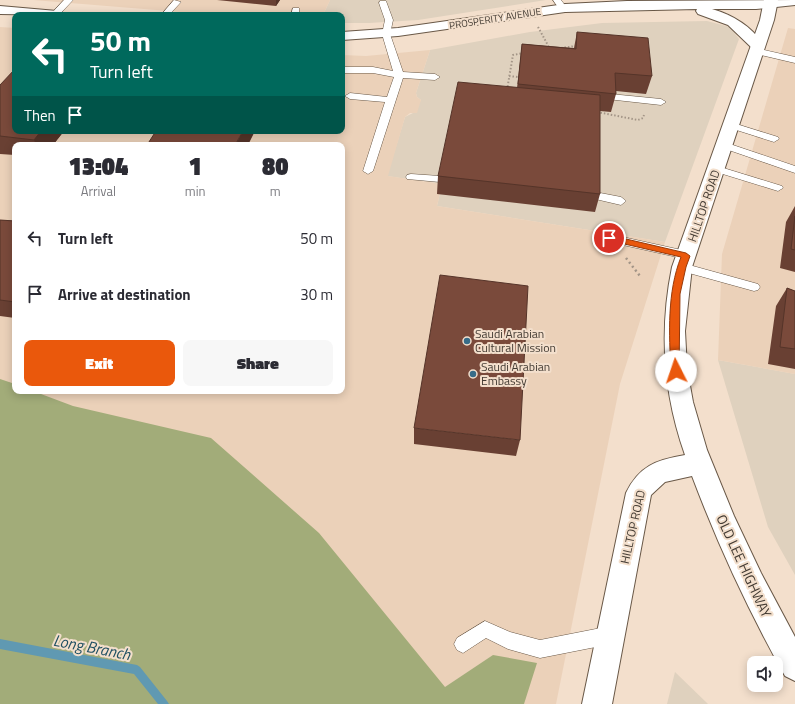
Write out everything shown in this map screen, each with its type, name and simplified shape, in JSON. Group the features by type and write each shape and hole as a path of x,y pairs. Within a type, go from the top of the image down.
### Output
{"street":[{"name":"PROSPERITY AVENUE","path":"345,36 386,34 494,17 560,4 678,5 795,1"},
{"name":"PROSPERITY AVENUE","path":"770,2 795,10"},
{"name":"HILLTOP ROAD","path":"597,704 639,493 648,477 659,472 699,464 686,422 676,371 674,317 676,294 684,261 756,48 767,20 770,2"},
{"path":"678,5 732,20 756,48"},
{"path":"0,10 20,12"},
{"name":"OLD LEE HIGHWAY","path":"699,464 749,581 795,666"}],"lane":[{"path":"54,12 69,0"},
{"path":"169,12 177,2"},
{"path":"368,171 399,75 386,34 389,20 383,2"},
{"path":"756,48 795,60"},
{"path":"345,70 373,70 399,75 435,77"},
{"path":"350,96 391,100"},
{"path":"610,97 661,102"},
{"path":"730,125 774,139"},
{"path":"724,145 795,170"},
{"path":"716,169 778,188"},
{"path":"412,177 440,179"},
{"path":"595,196 621,201"},
{"path":"609,238 684,261 754,287"},
{"path":"463,644 485,629 508,640 540,649 611,635"}],"path":[{"path":"536,25 551,49 544,50"},
{"path":"558,48 580,46"},
{"path":"506,97 508,76 513,55 526,53"},
{"path":"508,76 518,77"},
{"path":"594,112 638,120 643,118 651,101"}],"shaded area":[{"path":"33,0 330,0 324,12 181,12"},
{"path":"330,0 546,0 418,20 369,23 345,23 345,12 324,12"},
{"path":"707,21 730,27 739,39 665,242 437,206 442,184 387,176 405,117 413,113 421,100 417,97 416,93 430,50 530,32 602,23"},
{"path":"0,27 12,28 12,134 345,134 345,55 366,56 430,50 416,93 417,97 421,100 417,113 410,113 405,117 388,176 442,184 437,206 665,242 620,384 556,704 419,704 0,412"},
{"path":"788,28 795,29 795,374 718,360 722,254"},
{"path":"718,360 795,374 795,575 768,527"},
{"path":"675,672 708,704 667,704"}],"green space":[{"path":"0,379 12,383 12,394 41,394 73,406 211,438 319,533 445,687 493,655 537,663 524,704 0,704"}],"building":[{"path":"577,32 648,38 652,76 615,73 616,94 518,84 522,44 576,49"},
{"path":"12,72 12,134 39,134 34,140 0,136 0,85"},
{"path":"458,82 600,95 600,194 438,176"},
{"path":"154,134 241,134 237,142 149,142"},
{"path":"795,216 795,250 791,249"},
{"path":"0,220 12,221 12,302 0,300"},
{"name":"Saudi Arabian Embassy","path":"440,275 528,286 520,440 414,428"},
{"path":"787,288 795,291 795,349 780,347"}],"waterway":[{"name":"Long Branch","path":"0,644 137,670 164,704"}],"place":[{"name":"Saudi Arabian Cultural Mission","path":"467,341"},
{"name":"Saudi Arabian Embassy","path":"473,374"}],"route":[{"path":"609,238 686,256 676,294 674,317 676,371"}]}
